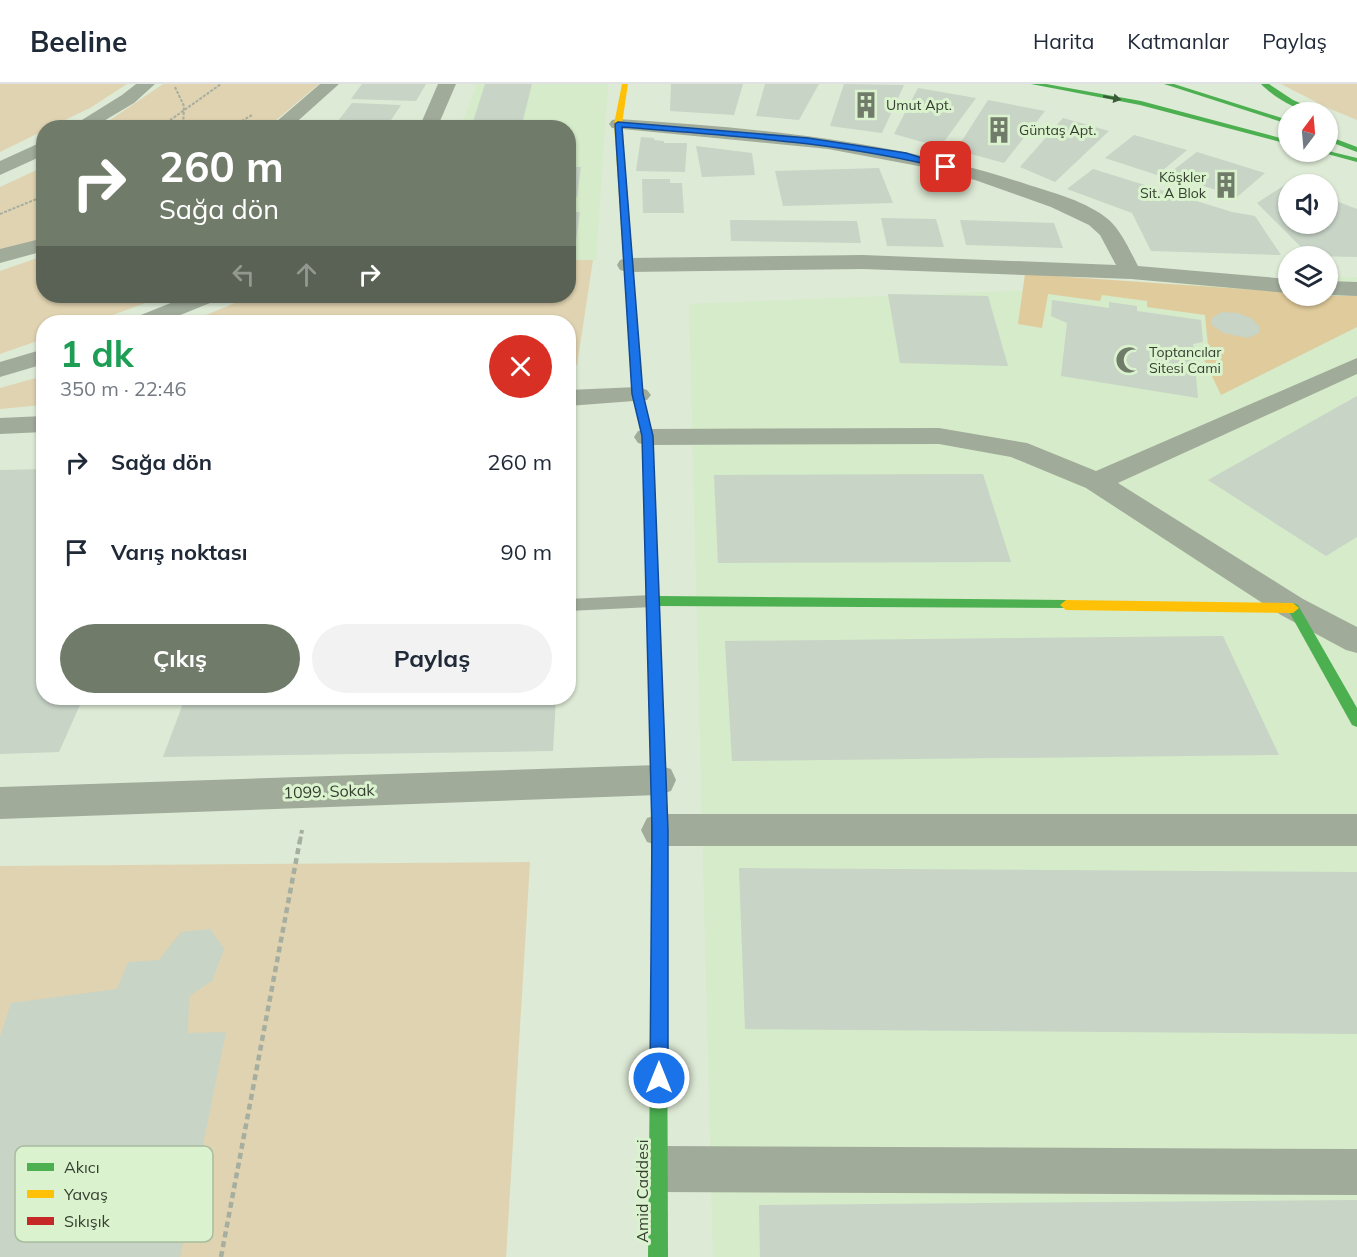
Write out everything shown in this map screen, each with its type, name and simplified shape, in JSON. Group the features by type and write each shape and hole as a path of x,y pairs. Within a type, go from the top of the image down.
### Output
{"main road":[{"name":"Amid Caddesi","path":"625,84 618,124 638,394 647,436 660,830 658,1257"},
{"path":"1034,84 1141,103 1278,139"},
{"path":"1167,84 1278,119"},
{"path":"1199,84 1278,118"},
{"path":"1264,84 1290,102"},
{"path":"1338,142 1357,150"},
{"path":"1338,155 1357,160"},
{"path":"652,601 1292,608 1357,721"}],"street":[{"path":"92,120 128,99 146,84"},
{"path":"287,120 330,84"},
{"path":"431,120 447,84"},
{"path":"618,124 808,140 906,156 1007,184 1054,201 1103,225 1131,272"},
{"path":"0,169 36,151"},
{"path":"0,256 36,246"},
{"path":"628,265 863,262 1131,272 1278,285"},
{"path":"1338,288 1357,288"},
{"path":"161,315 190,303"},
{"path":"0,370 36,359"},
{"path":"1096,482 1357,365"},
{"path":"576,398 638,394"},
{"path":"0,426 36,424"},
{"path":"647,436 939,436 1017,449 1096,482 1292,608 1355,636"},
{"name":"1099. Sokak","path":"0,803 658,780"},
{"path":"660,830 1357,830"},
{"path":"659,1169 1357,1172"}],"lane":[{"path":"576,605 652,601"}],"path":[{"path":"173,84 182,94 186,109 184,120"},
{"path":"170,120 221,84"},
{"path":"0,214 36,199"},
{"path":"221,1257 310,792"}],"shaded area":[{"path":"0,84 127,84 90,108 65,120 36,120 36,134 0,152"},
{"path":"163,84 319,84 276,120 110,120"},
{"path":"477,84 608,84 596,260 576,260 576,120 463,120"},
{"path":"1281,84 1357,84 1357,120 1338,112 1338,102 1316,102"},
{"path":"36,170 36,241 0,251 0,187"},
{"path":"36,258 36,303 145,303 113,315 36,315 36,341 0,354 0,271"},
{"path":"576,260 593,260 577,365 576,315 206,315 235,303 576,303"},
{"path":"1025,274 1278,291 1278,306 1338,306 1338,296 1357,296 1357,327 1221,395 1201,353 1208,346 1205,315 1147,307 1147,301 1102,295 1100,301 1048,294 1042,328 1018,324"},
{"path":"1357,277 1357,1257 713,1257 689,304 1278,280 1278,306 1338,306 1338,278"},
{"path":"36,378 36,406 0,409 0,388"},
{"path":"530,862 506,1257 0,1257 0,866"}],"building":[{"path":"362,84 426,84 416,101 351,99"},
{"path":"485,84 532,84 523,120 474,120"},
{"path":"671,84 743,84 734,115 670,111"},
{"path":"765,84 819,84 799,120 756,116"},
{"name":"Umut Apt.","path":"844,84 904,85 882,133 830,126"},
{"path":"918,88 976,98 940,147 894,134"},
{"name":"Güntaş Apt.","path":"988,100 1045,111 1004,163 956,150"},
{"path":"352,103 401,105 391,120 339,120"},
{"path":"1063,118 1109,131 1055,182 1020,167"},
{"path":"1134,135 1187,150 1157,175 1105,158"},
{"path":"641,137 654,138 664,143 687,143 685,172 636,171"},
{"path":"696,146 752,153 755,175 702,177"},
{"name":"Köşkler Sit. A Blok","path":"1197,152 1265,173 1237,197 1168,174"},
{"path":"576,167 581,167 577,197"},
{"path":"879,168 893,203 783,206 775,171"},
{"path":"1093,169 1232,212 1255,216 1278,250 1278,255 1151,251 1132,213 1067,189"},
{"path":"642,179 670,179 670,183 682,183 684,213 643,213"},
{"path":"1278,189 1278,224 1257,203"},
{"path":"1338,202 1357,209 1357,257 1338,257 1338,246 1300,246 1288,234 1338,234"},
{"path":"576,212 580,212 576,241"},
{"path":"881,218 936,219 944,247 887,246"},
{"path":"730,220 857,221 861,243 731,241"},
{"path":"960,220 1054,223 1063,248 966,245"},
{"path":"888,294 988,296 1008,366 900,363"},
{"name":"Toptancılar Sitesi Cami","path":"1052,300 1109,308 1109,302 1137,306 1137,311 1201,320 1203,342 1193,344 1198,398 1061,376 1067,323 1051,316"},
{"path":"1222,312 1237,313 1251,318 1259,326 1259,333 1248,338 1223,333 1212,325 1211,321 1213,317"},
{"path":"1357,396 1357,537 1326,556 1208,480"},
{"path":"36,469 36,705 80,705 59,752 0,754 0,470"},
{"path":"983,474 1011,562 718,563 714,475"},
{"path":"1223,636 1279,755 732,761 725,641"},
{"path":"182,705 556,705 553,751 163,757"},
{"path":"739,868 1357,872 1357,1034 745,1029"},
{"path":"210,929 224,949 212,981 189,996 188,1033 226,1032 203,1146 15,1146 15,1242 183,1242 180,1257 0,1257 0,1037 11,1003 117,989 128,962 159,960 181,932"},
{"path":"1357,1200 1357,1257 760,1257 759,1205"}],"traffic: fast":[{"path":"1034,84 1141,103 1278,139"},
{"path":"1167,84 1278,119"},
{"path":"1264,84 1290,102"},
{"path":"1338,142 1357,150"},
{"path":"1338,155 1357,160"},
{"path":"635,357 638,395 647,437 658,760"},
{"path":"652,601 1066,605"},
{"path":"1293,608 1357,721"},
{"path":"658,1257 659,966"}],"traffic: slow":[{"path":"625,84 618,124 635,357"},
{"path":"1066,605 1293,608"}],"traffic: jam":[{"path":"658,760 659,966"}],"place":[{"name":"Umut Apt.","path":"866,105"},
{"name":"Güntaş Apt.","path":"999,130"},
{"name":"Köşkler Sit. A Blok","path":"1226,185"},
{"name":"Toptancılar Sitesi Cami","path":"1129,360"}],"route":[{"path":"659,1078 660,830 647,436 638,394 618,124 737,132 808,140 906,156 946,167"}]}
